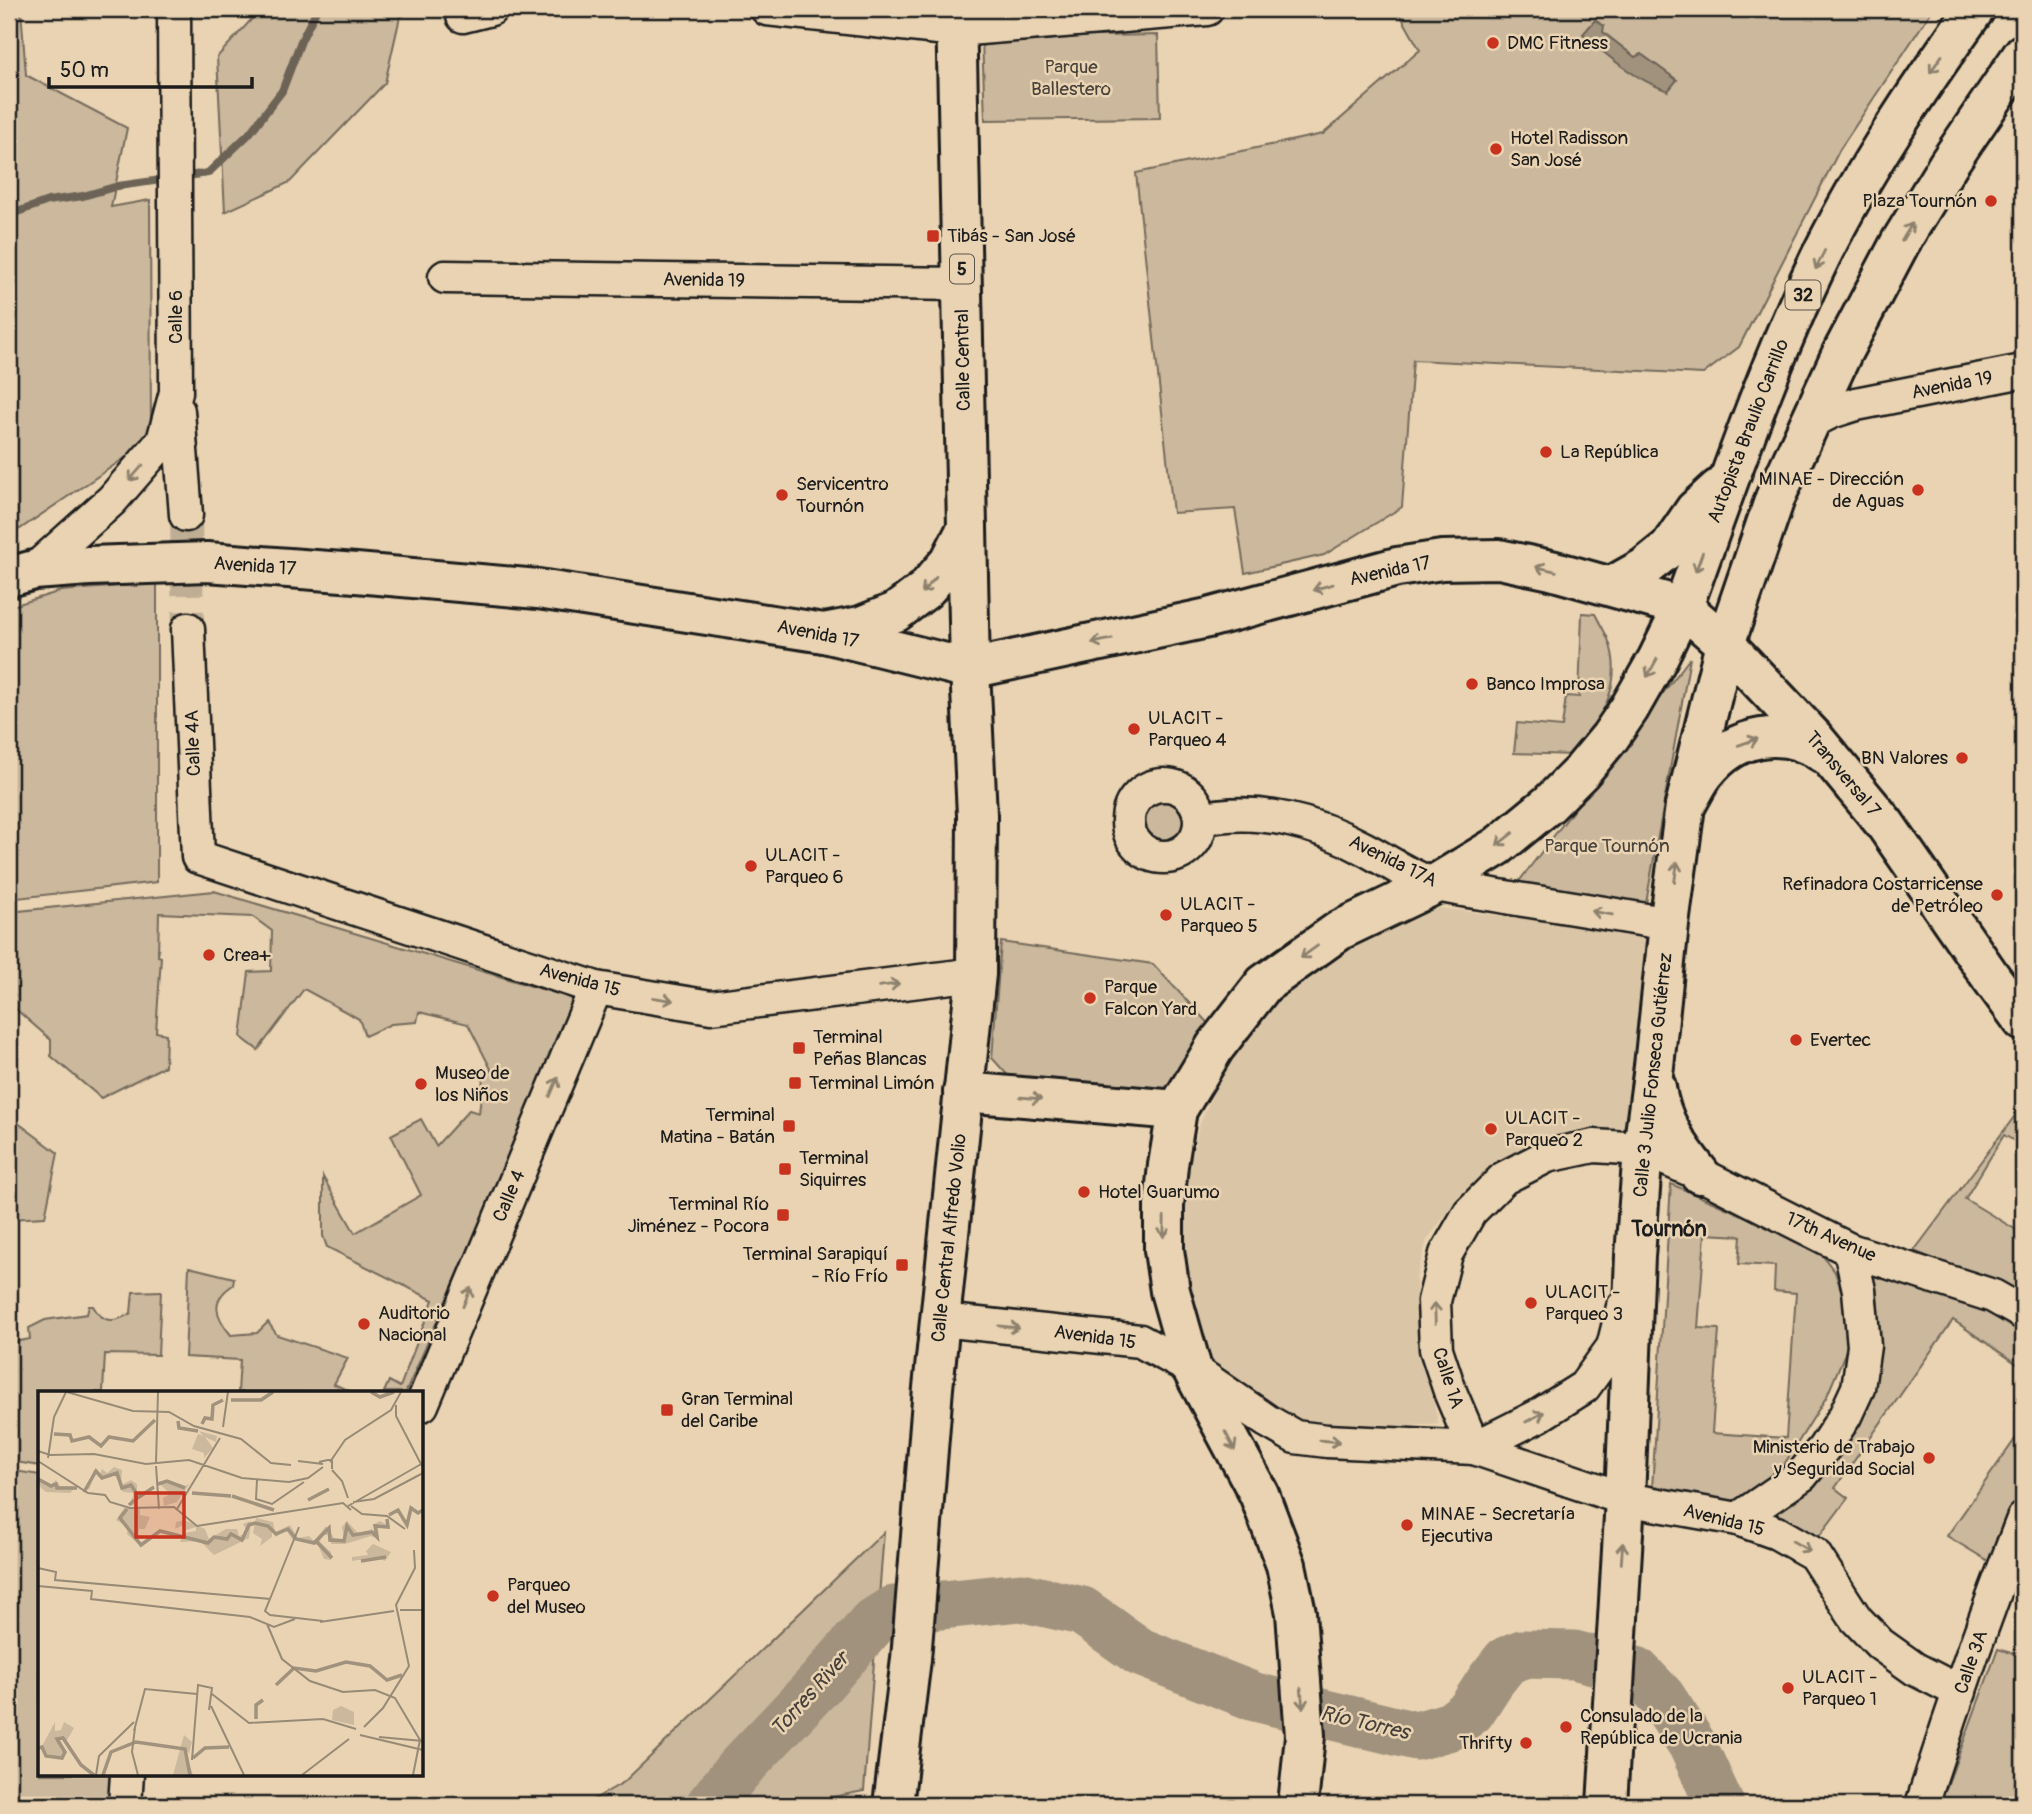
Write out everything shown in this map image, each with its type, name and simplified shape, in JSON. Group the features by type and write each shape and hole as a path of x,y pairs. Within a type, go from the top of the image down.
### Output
{"main road":[{"name":"Autopista Braulio Carrillo","path":"1177,1110 1215,1047 1264,984 1340,930 1434,884 1497,846 1549,804 1581,772 1610,737 1657,660 1683,607 1785,334 1822,255 1868,171 1915,94 1975,9"},
{"name":"Calle Central","path":"956,19 970,669"},
{"path":"1725,644 1775,498 1842,353 1907,232 1949,163 2023,54"},
{"path":"1612,586 1644,568 1669,548 1695,510 1730,478"},
{"path":"824,633 861,626 896,612 934,581 950,561 967,528"},
{"name":"Avenida 17","path":"22,574 89,566 207,562 538,589 824,633 970,669 1208,618 1370,573 1442,560 1499,559 1612,586"},
{"name":"Transversal 7","path":"1612,586 1683,607 1725,644 1814,738 1885,824 2023,1021"},
{"name":"Calle 3 Julio Fonseca Gutiérrez","path":"1607,1805 1626,1499 1635,1256 1643,1149 1685,806 1725,644"},
{"name":"Calle Central Alfredo Volio","path":"893,1805 911,1659 933,1388 976,974 977,815 970,669"},
{"path":"1685,806 1704,774 1717,761 1737,746 1760,738 1785,737 1809,743 1830,757"},
{"path":"1654,1066 1657,1096 1667,1125 1681,1151 1700,1174"},
{"path":"963,1092 1177,1110 1164,1205 1164,1250 1170,1291 1192,1369 1259,1494 1286,1565 1296,1613 1305,1736 1298,1805"}],"street":[{"name":"Calle 6","path":"22,574 112,500 163,441 177,392 174,9"},
{"path":"766,9 956,19 1207,9"},
{"name":"Avenida 19","path":"445,277 962,284"},
{"path":"1842,353 1844,369 1852,384 1864,394 1880,398"},
{"name":"Avenida 19","path":"1808,424 1831,412 1880,398 2023,371"},
{"path":"177,392 186,515"},
{"name":"Calle 4A","path":"188,629 198,857"},
{"name":"Avenida 17A","path":"1201,819 1240,814 1273,816 1317,827 1346,838 1395,866 1434,884 1669,924"},
{"name":"Avenida 15","path":"198,857 596,988 711,1007 976,974"},
{"name":"Calle 4","path":"424,1400 596,988"},
{"name":"Calle 1A","path":"1474,1448 1451,1394 1436,1349 1434,1301 1446,1254 1470,1212 1504,1178 1547,1156 1594,1146 1643,1149"},
{"name":"17th Avenue","path":"1643,1149 1700,1174 1850,1250 1993,1296 2023,1313"},
{"path":"1738,1519 1802,1475 1845,1416 1858,1388 1864,1346 1859,1290 1850,1250"},
{"name":"Avenida 15","path":"1474,1448 1538,1416 1584,1387 1613,1347 1635,1256"},
{"name":"Avenida 15","path":"941,1320 1140,1341 1192,1369 1267,1421 1296,1437 1474,1448 1626,1499 1738,1519 1777,1533 1814,1554 1856,1619 1880,1644 1915,1669 1960,1692"},
{"name":"Calle 3A","path":"1922,1805 2023,1519"},
{"path":"125,1805 127,1776"}],"shaded area":[{"path":"1595,20 1604,26 1603,32 1635,57 1641,54 1677,80 1668,91 1623,67 1583,34"},
{"path":"1430,907 1650,934 1627,1130 1589,1131 1538,1139 1510,1154 1459,1196 1427,1240 1416,1278 1419,1322 1438,1424 1300,1431 1203,1364 1180,1272 1184,1194 1199,1126 1225,1066 1257,1021 1309,970 1364,935"}],"green space":[{"path":"9,9 21,9 26,75 127,128 111,207 150,200 151,432 138,449 20,529 9,532"},
{"path":"261,9 415,9 400,17 385,83 290,182 225,212 217,57"},
{"path":"1397,9 1933,9 1840,149 1739,347 1703,374 1413,360 1402,507 1324,555 1245,573 1235,509 1173,513 1136,173 1323,134 1420,50"},
{"name":"Parque Ballestero","path":"1158,35 1160,118 985,120 982,38"},
{"path":"157,583 157,882 9,899 9,607 61,591"},
{"path":"1582,613 1595,614 1608,639 1613,656 1612,687 1607,701 1574,755 1514,753 1517,723 1562,727 1566,696 1579,697"},
{"name":"Parque Tournón","path":"1690,658 1646,903 1517,884"},
{"path":"1164,794 1183,802 1191,821 1183,840 1164,848 1145,840 1137,821 1145,802"},
{"path":"214,891 578,1000 406,1391 384,1391 389,1381 400,1387 433,1300 327,1247 323,1236 323,1177 355,1233 421,1195 391,1135 421,1119 436,1146 469,1110 479,1113 484,1070 492,1071 468,1024 419,1012 417,1022 391,1024 365,1036 359,1019 304,989 258,1050 241,1037 249,972 271,971 272,931 253,917 159,913 158,956 161,957 156,1032 166,1034 165,1066 101,1098 51,1056 51,1040 10,1004 15,995 9,991 9,912"},
{"name":"Parque Falcon Yard","path":"1001,942 1153,964 1215,1031 1168,1090 1011,1079 992,1058"},
{"path":"2023,1105 2023,1146 2004,1135 1965,1199 2023,1234 2023,1295 1914,1251"},
{"path":"9,1116 58,1153 45,1217 9,1219"},
{"path":"1671,1184 1816,1247 1835,1272 1848,1311 1848,1346 1827,1396 1785,1463 1750,1494 1727,1509 1652,1489","holes":["1705,1234 1741,1236 1739,1264 1775,1266 1774,1291 1796,1293 1786,1438 1712,1433 1719,1329 1698,1328"]},
{"path":"189,1267 234,1278 233,1285 221,1296 217,1308 221,1321 231,1335 257,1333 268,1322 277,1335 348,1358 334,1384 349,1391 238,1391 240,1360 185,1357"},
{"path":"1871,1270 1996,1308 2023,1327 2023,1368 1953,1320 1835,1488 1848,1498 1815,1542 1765,1515 1818,1478 1876,1323"},
{"path":"161,1291 158,1355 105,1354 103,1391 38,1391 38,1466 9,1461 9,1343 30,1339 29,1328 45,1320 87,1314 89,1306 93,1306 105,1319 120,1319 131,1313 133,1292"},
{"path":"2023,1428 2023,1495 1997,1537 1990,1562 1947,1536"},
{"path":"9,1470 38,1475 38,1776 114,1776 112,1805 9,1805"},
{"path":"884,1532 864,1791 803,1805 584,1805 624,1782"},
{"path":"1998,1649 2023,1656 2023,1805 1940,1805"}],"waterway":[{"path":"180,177 208,173 249,134 282,91 301,41 317,9"},
{"path":"9,215 48,201 83,196 118,186 168,179"},
{"name":"Río Torres","path":"710,1805 738,1770 874,1622 893,1610 1021,1597 1082,1611 1140,1652 1255,1697 1416,1736 1451,1726 1471,1711 1506,1661 1522,1654 1574,1655 1636,1671 1661,1697 1692,1744 1720,1805"}],"tunnel":[{"path":"186,515 188,629"}],"place":[{"name":"DMC Fitness","path":"1493,43"},
{"name":"Hotel Radisson San José","path":"1496,149"},
{"name":"Plaza Tournón","path":"1991,201"},
{"name":"Tibás - San José","path":"933,236"},
{"name":"La República","path":"1546,452"},
{"name":"MINAE - Dirección de Aguas","path":"1918,490"},
{"name":"Servicentro Tournón","path":"782,495"},
{"name":"Banco Improsa","path":"1472,684"},
{"name":"ULACIT - Parqueo 4","path":"1134,729"},
{"name":"BN Valores","path":"1962,758"},
{"name":"ULACIT - Parqueo 6","path":"751,866"},
{"name":"Refinadora Costarricense de Petróleo","path":"1997,895"},
{"name":"ULACIT - Parqueo 5","path":"1166,915"},
{"name":"Crea+","path":"209,955"},
{"name":"Parque Falcon Yard","path":"1090,998"},
{"name":"Evertec","path":"1796,1040"},
{"name":"Terminal Peñas Blancas","path":"799,1048"},
{"name":"Terminal Limón","path":"795,1083"},
{"name":"Museo de los Niños","path":"421,1084"},
{"name":"Terminal Matina - Batán","path":"789,1126"},
{"name":"ULACIT - Parqueo 2","path":"1491,1129"},
{"name":"Terminal Siquirres","path":"785,1169"},
{"name":"Hotel Guarumo","path":"1084,1192"},
{"name":"Terminal Río Jiménez - Pocora","path":"783,1215"},
{"name":"Terminal Sarapiquí - Río Frío","path":"902,1265"},
{"name":"ULACIT - Parqueo 3","path":"1531,1303"},
{"name":"Auditorio Nacional","path":"364,1324"},
{"name":"Gran Terminal del Caribe","path":"667,1410"},
{"name":"Ministerio de Trabajo y Seguridad Social","path":"1929,1458"},
{"name":"MINAE - Secretaría Ejecutiva","path":"1407,1525"},
{"name":"Parqueo del Museo","path":"493,1596"},
{"name":"ULACIT - Parqueo 1","path":"1788,1688"},
{"name":"Consulado de la República de Ucrania","path":"1566,1727"},
{"name":"Thrifty","path":"1526,1743"}],"district":[{"name":"Tournón","path":"1669,1229"}],"water label":[{"name":"Torres River","path":"810,1694"}]}
